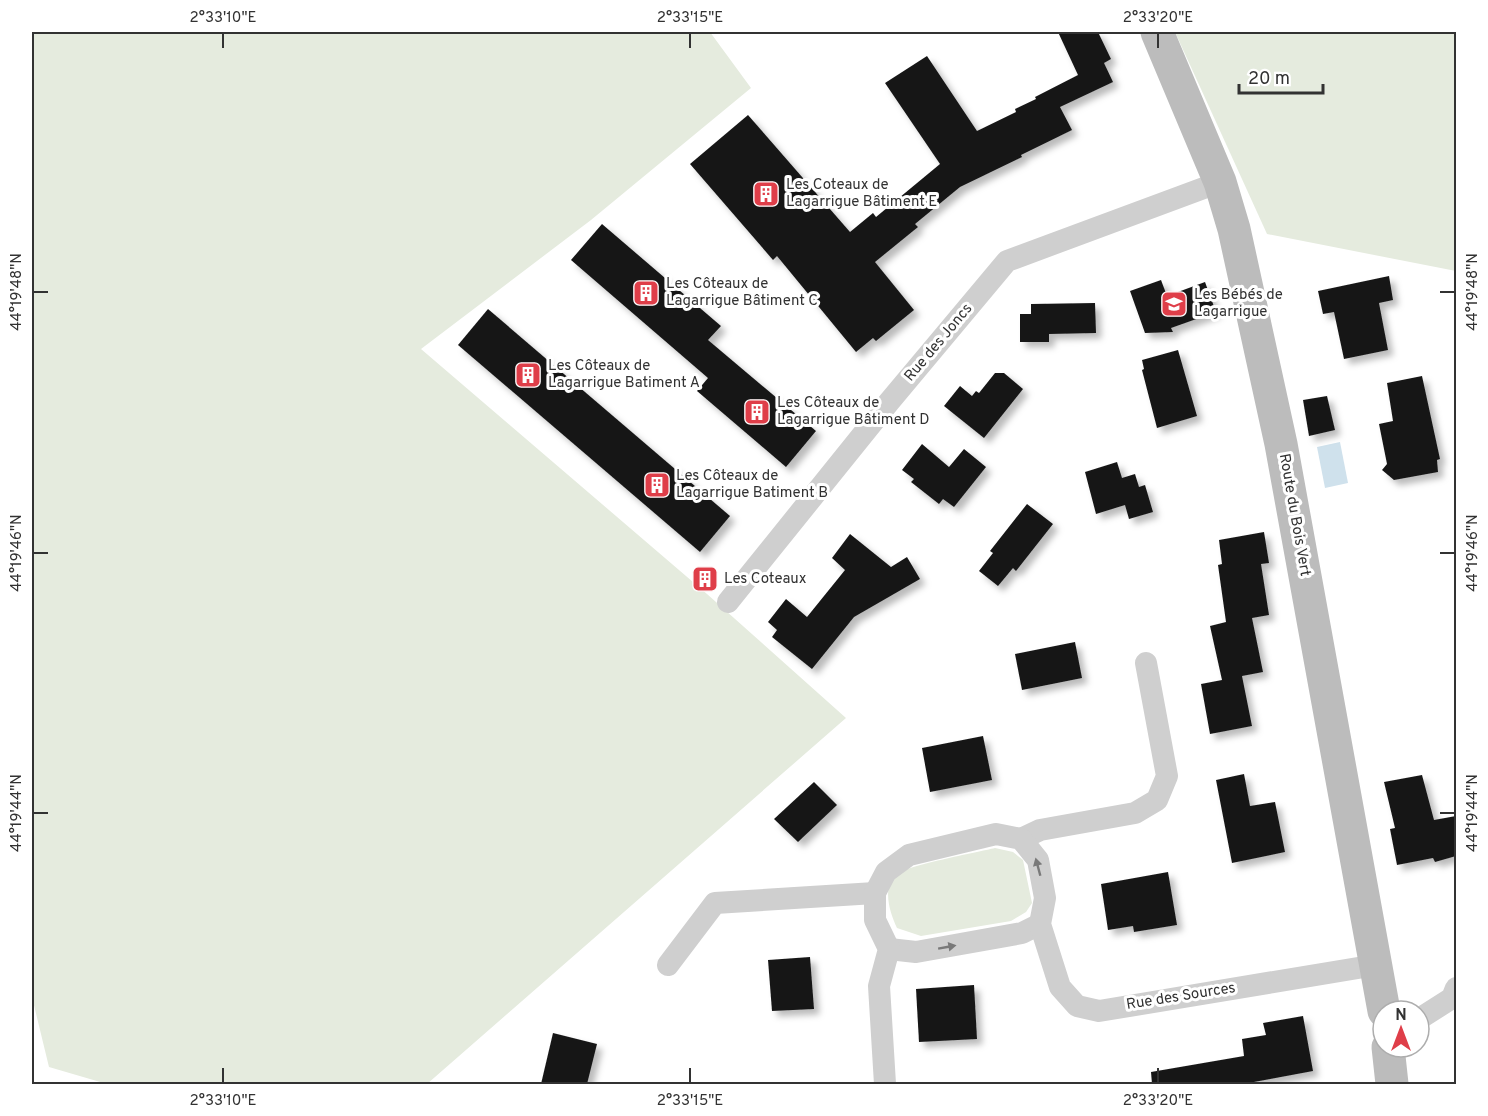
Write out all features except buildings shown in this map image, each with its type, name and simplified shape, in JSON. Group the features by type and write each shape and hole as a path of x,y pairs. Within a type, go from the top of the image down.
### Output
{"street":[{"name":"Route du Bois Vert","path":"1157,32 1220,182 1234,229 1281,444 1382,999"},
{"name":"Rue des Joncs","path":"728,602 882,410 1007,261 1220,182"},
{"path":"885,1084 879,987 889,950 875,920 875,893 886,872 909,855 996,834 1021,839 1040,830 1135,813 1157,800 1167,776 1146,663"},
{"name":"Rue des Sources","path":"1021,839 1038,860 1045,898 1040,924 1060,987 1077,1006 1098,1011 1376,965"},
{"path":"668,965 715,903 875,893"},
{"path":"889,950 916,952 1022,933 1040,924"},
{"path":"1431,1011 1452,998 1456,988"},
{"path":"1389,1059 1392,1084"}],"shaded area":[{"path":"32,32 710,32 751,88 591,220 421,349 707,594 846,718 427,1084 107,1084 49,1067 32,997"},
{"path":"1175,32 1456,32 1456,271 1267,234"},
{"path":"995,848 1013,852 1023,860 1032,903 1026,912 1011,921 921,936 897,928 888,901 889,887 895,875 926,864"}],"water":[{"path":"1340,442 1348,483 1325,488 1317,447"}],"place":[{"name":"Les Coteaux de Lagarrigue Bâtiment E","path":"766,194"},
{"name":"Les Côteaux de Lagarrigue Bâtiment C","path":"646,293"},
{"name":"Les Bébés de Lagarrigue","path":"1174,304"},
{"name":"Les Côteaux de Lagarrigue Batiment A","path":"528,375"},
{"name":"Les Côteaux de Lagarrigue Bâtiment D","path":"757,412"},
{"name":"Les Côteaux de Lagarrigue Batiment B","path":"657,485"},
{"name":"Les Coteaux","path":"705,579"}]}
